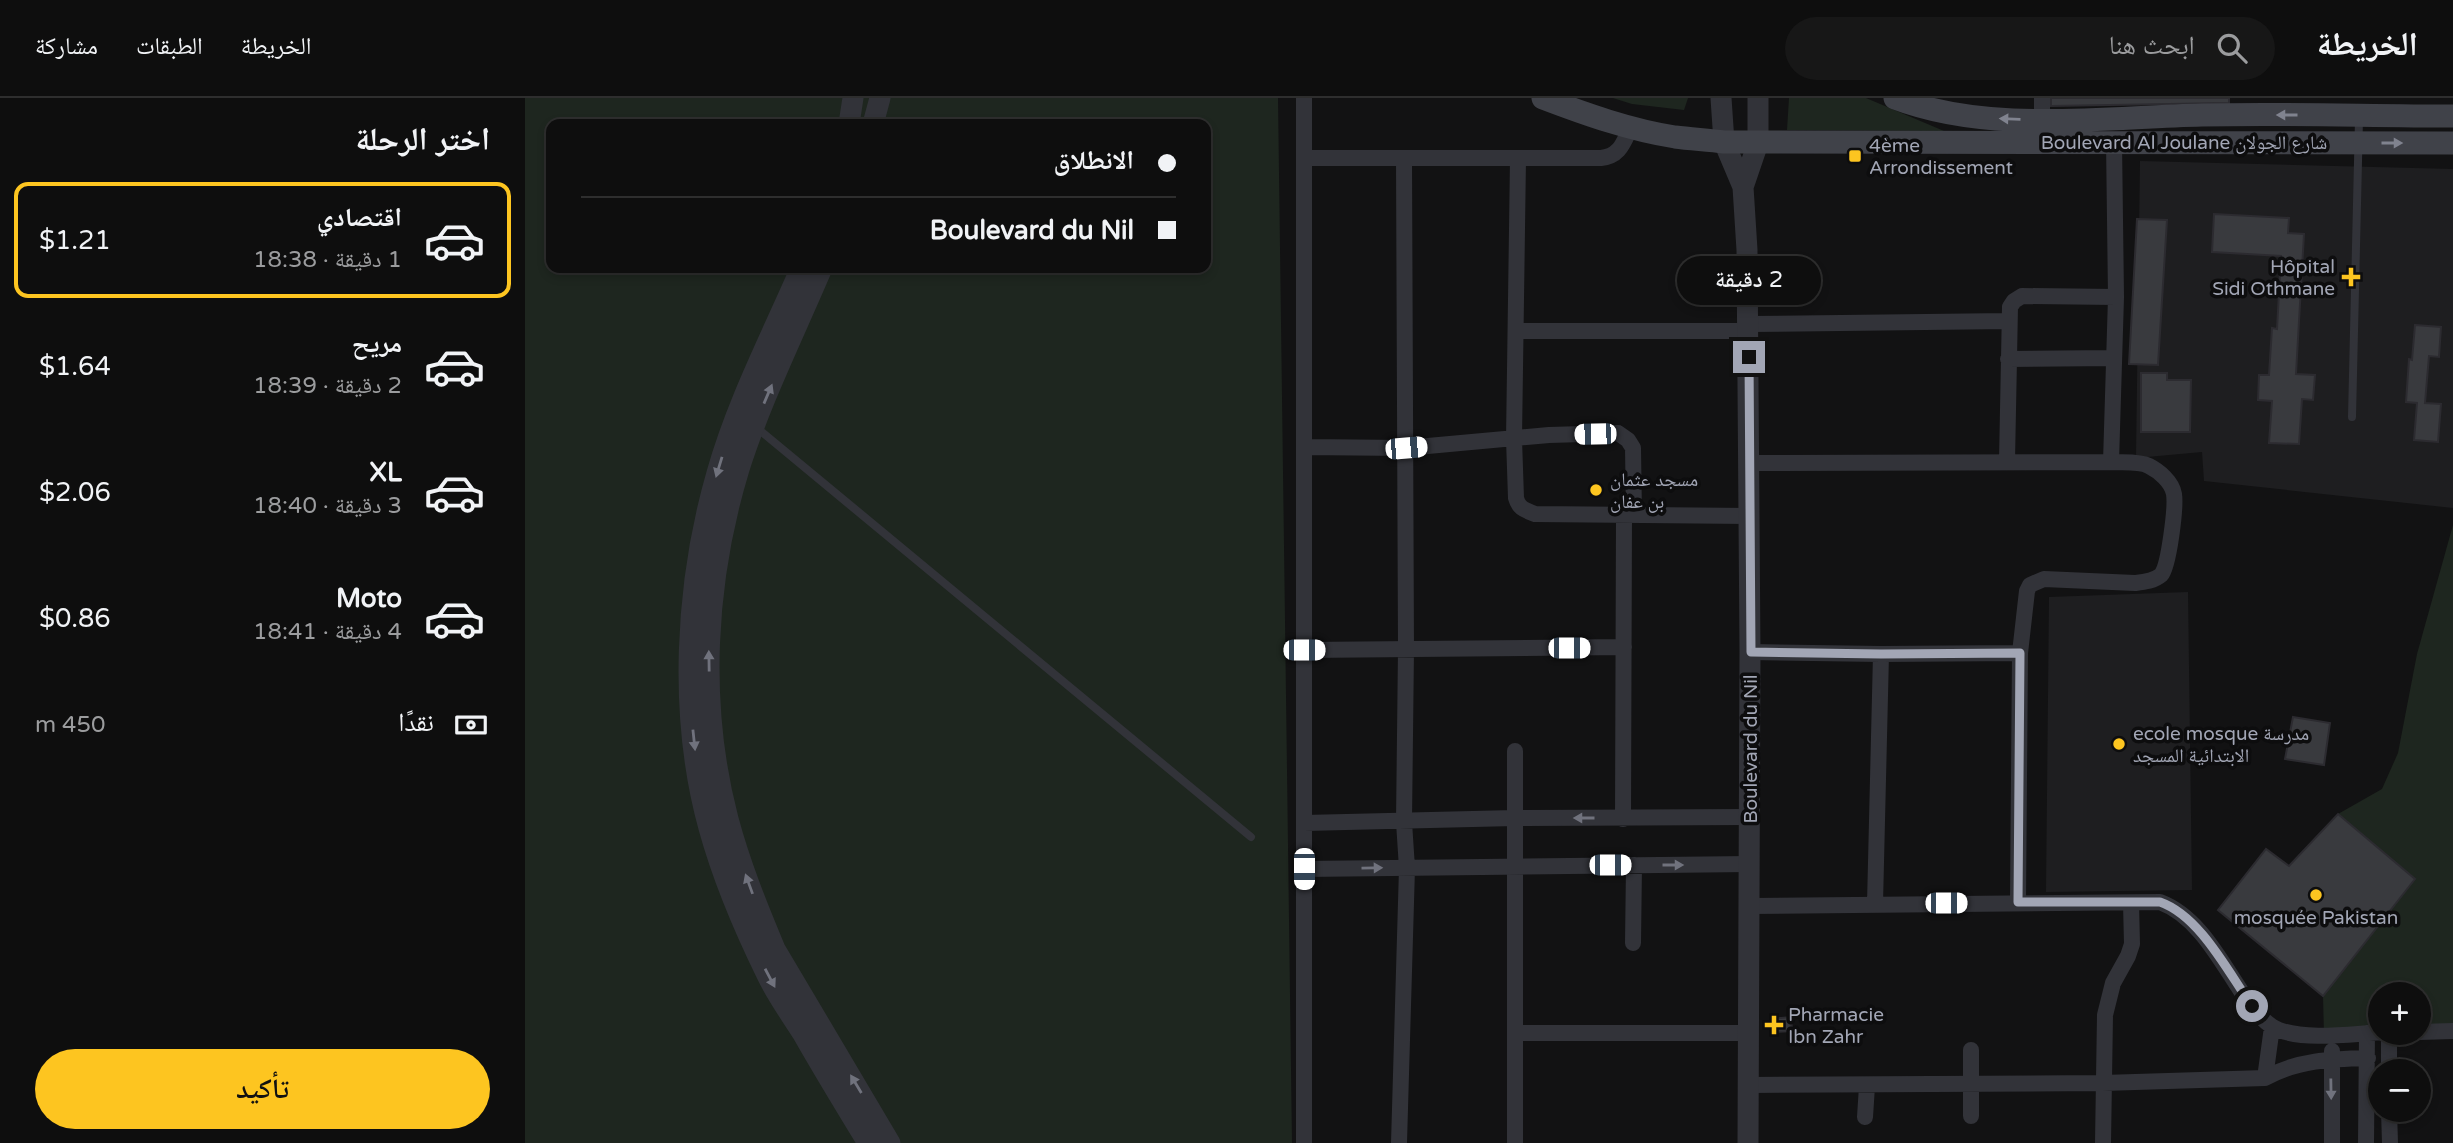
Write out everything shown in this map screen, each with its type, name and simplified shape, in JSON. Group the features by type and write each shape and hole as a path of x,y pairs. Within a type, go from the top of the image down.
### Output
{"main road":[{"name":"Boulevard Al Joulane شارع الجولان","path":"1542,98 1631,127 1675,137 1724,142 2453,143"},
{"name":"Boulevard Al Joulane شارع الجولان","path":"1895,98 1936,104 1981,118 2042,109 2205,115 2321,107 2360,116 2453,116"}],"street":[{"path":"850,119 853,98"},
{"path":"874,119 880,98"},
{"path":"1304,98 1304,1143"},
{"name":"Boulevard du Nil","path":"1721,98 1724,142 1743,187 1747,250 1751,652 1748,1143"},
{"name":"Boulevard du Nil","path":"1743,187 1758,143 1758,98"},
{"path":"1304,158 1611,157 1619,151 1631,127"},
{"path":"2111,462 2116,297 2114,141"},
{"path":"1399,1143 1407,867 1404,159"},
{"path":"1518,159 1514,439 1516,498 1523,509 1535,514 1750,516"},
{"path":"799,273 733,423 706,512 690,608 694,740 709,826 745,928 768,978 868,1143"},
{"path":"820,273 755,425 728,506 719,544 712,595 709,630 710,682 721,785 739,857 775,949 890,1143"},
{"path":"2007,461 2010,307 2022,296 2116,297"},
{"path":"1517,331 2009,321"},
{"path":"2008,359 2114,358"},
{"path":"1304,447 1406,448 1549,435 1618,433 1628,440 1633,448 1623,647 1623,818"},
{"path":"1749,463 2111,462 2147,464 2167,481 2174,494 2169,555 2160,576 2135,583 2055,578 2037,580 2030,585 2025,600 2020,653 2018,902"},
{"path":"1304,650 1623,647"},
{"path":"1751,652 2020,653"},
{"path":"1875,904 1881,654"},
{"path":"1515,751 1515,1143"},
{"path":"1304,823 1515,818 1750,817"},
{"path":"1304,869 1750,864"},
{"path":"1633,943 1634,865"},
{"path":"2103,1143 2105,1015 2108,995 2132,944 2131,902"},
{"path":"1750,906 2160,902 2188,919 2252,1006 2272,1027 2286,1032 2367,1033 2366,1143"},
{"path":"2265,1077 2272,1027"},
{"path":"2431,1032 2453,1031"},
{"path":"1516,1033 1749,1033"},
{"path":"2332,1143 2333,1034"},
{"path":"1971,1050 1971,1116"},
{"path":"1749,1085 2103,1083 2265,1077 2294,1065 2331,1059 2368,1058"},
{"path":"1865,1117 1867,1086"},
{"path":"2389,1122 2390,1143"}],"lane":[{"path":"2352,417 2357,143 2360,116"},
{"path":"755,425 1251,837"}],"shaded area":[{"path":"525,98 1278,98 1292,1143 525,1143"},
{"path":"1613,98 1688,98 1684,110 1632,104"},
{"path":"1789,98 1866,98 1944,131 1787,130"},
{"path":"2140,161 2453,169 2453,508 2204,481 2202,452 2136,458"},
{"path":"2453,525 2453,1036 2431,1036 2431,982 2368,982 2368,1035 2324,1035 2323,996 2415,879 2338,814 2382,789 2398,753 2417,654"},
{"name":"ecole mosque مدرسة الابتدائية المسجد","path":"2188,592 2192,890 2046,892 2049,597"}],"building":[{"path":"2051,98 2229,98 2229,103 2051,106"},
{"path":"2214,214 2289,218 2288,233 2304,234 2296,374 2315,375 2313,400 2302,399 2299,444 2269,443 2272,401 2258,400 2259,375 2269,375 2272,328 2277,329 2281,256 2212,252"},
{"path":"2137,219 2167,220 2158,365 2129,364"},
{"path":"2415,325 2441,327 2439,357 2429,356 2425,403 2441,404 2438,442 2414,440 2417,403 2406,402"},
{"path":"2141,373 2167,373 2167,380 2191,380 2190,432 2141,432"},
{"path":"2293,717 2330,723 2324,765 2285,759"},
{"name":"mosquée Pakistan","path":"2338,814 2415,879 2323,996 2218,910 2266,849 2289,866"},
{"path":"1791,1017 1792,1031 1772,1032 1772,1019"}],"place":[{"name":"4ème Arrondissement","path":"1855,156"},
{"name":"Hôpital Sidi Othmane","path":"2351,277"},
{"name":"مسجد عثمان بن عفان","path":"1596,490"},
{"name":"ecole mosque مدرسة الابتدائية المسجد","path":"2119,744"},
{"name":"mosquée Pakistan","path":"2316,895"},
{"name":"Pharmacie Ibn Zahr","path":"1774,1025"}],"route":[{"path":"1749,357 1751,652 2020,653 2018,902 2168,904 2188,919 2205,938 2252,1006"}]}
